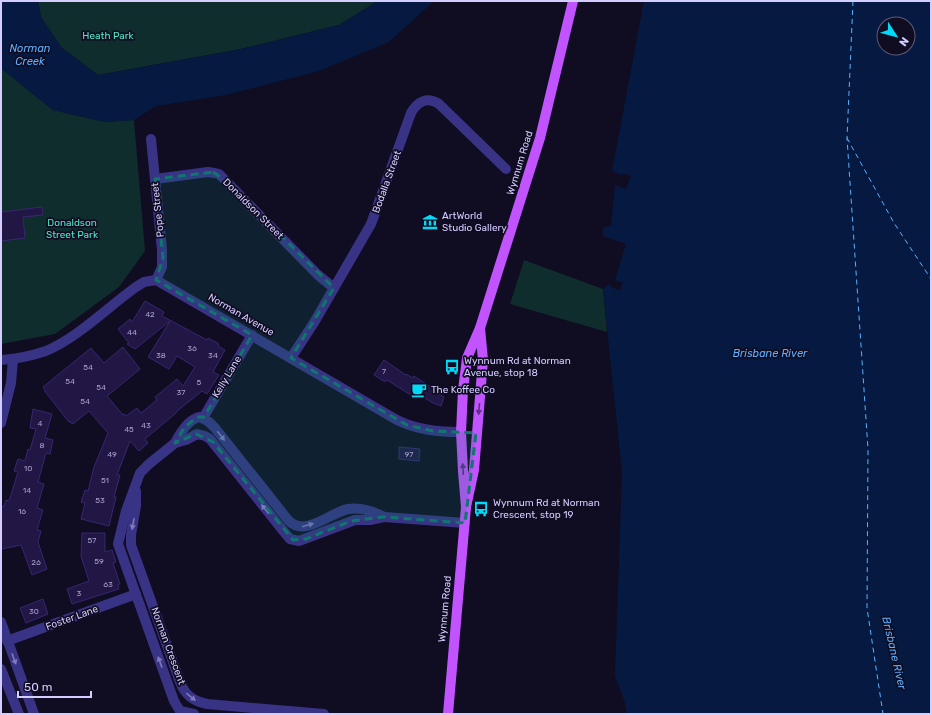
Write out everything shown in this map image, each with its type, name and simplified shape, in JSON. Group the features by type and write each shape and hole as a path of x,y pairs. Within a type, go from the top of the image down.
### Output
{"main road":[{"name":"Wynnum Road","path":"448,714 466,507 461,432 465,366 469,351 480,328 540,138 573,1"},
{"name":"Wynnum Road","path":"466,507 474,470 483,360 480,328"},
{"name":"Norman Avenue","path":"461,432 476,433"}],"street":[{"name":"Bodalla Street","path":"291,358 315,321 371,224 411,113 418,103 428,100 439,104 506,169"},
{"name":"Pope Street","path":"151,139 163,258 162,267 156,280"},
{"name":"Donaldson Street","path":"155,179 208,172 219,174 318,275 334,288"},
{"name":"Norman Avenue","path":"156,280 407,425 433,431 461,432"},
{"path":"1,360 13,359 38,353 56,346 136,287 144,282 156,280"},
{"name":"Kelly Lane","path":"203,418 252,335"},
{"path":"1,423 11,383 13,359"},
{"name":"Norman Crescent","path":"194,714 180,711 174,700 118,544 126,511 142,471 175,443 184,428 197,418 203,418 215,428 292,524 299,527 306,527 341,511 352,509 372,511 384,517"},
{"name":"Norman Crescent","path":"175,443 186,440 197,434 210,439 280,527 293,540 306,539 351,521 370,520 384,517 465,523"},
{"name":"Norman Crescent","path":"136,485 136,506 131,535 131,545 180,682 187,694 195,701 206,704 324,714"},
{"name":"Foster Lane","path":"7,641 136,594"},
{"path":"1,622 34,714"},
{"path":"1,669 19,714"}],"highlighted area":[{"path":"213,172 226,181 334,288 291,358 407,425 433,431 476,433 465,523 384,517 351,521 306,539 293,540 213,442 196,434 175,443 184,428 197,417 204,417 252,335 156,280 163,258 155,179"}],"green space":[{"name":"Heath Park","path":"38,1 378,1 339,25 241,49 98,75 61,47 41,17"},
{"name":"Donaldson Street Park","path":"1,68 53,110 105,122 134,120 145,251 119,287 55,334 1,344"},
{"path":"524,260 603,289 607,332 510,304"}],"water":[{"name":"Norman Creek","path":"1,1 38,1 41,17 61,47 98,75 241,49 339,25 378,1 434,1 389,42 319,71 226,95 156,106 134,120 105,122 53,110 1,68"},
{"name":"Brisbane River","path":"644,1 931,1 931,714 627,714 625,703 615,676 622,473 603,289 609,284 613,288 620,290 623,283 615,280 626,244 603,236 603,227 611,226 615,185 626,189 631,176 624,173 622,175 612,171"}],"building":[{"path":"42,207 43,215 23,217 25,238 1,241 1,212"},
{"path":"145,301 164,312 162,316 207,340 208,338 219,344 218,346 225,350 213,372 219,375 207,394 202,391 176,412 145,439 148,443 139,451 130,441 117,475 120,475 114,497 116,497 109,526 81,519 85,503 81,502 85,490 88,491 94,467 108,433 89,411 73,424 68,421 43,387 91,348 104,363 123,347 140,369 107,396 123,415 124,414 126,416 137,408 141,413 157,400 155,397 177,379 183,386 195,367 177,356 169,369 148,357 170,321 135,349 127,344 129,343 118,329 130,319 132,322"},
{"path":"384,360 406,375 413,378 414,376 440,393 439,394 444,397 441,406 420,395 417,399 387,380 385,382 374,375"},
{"path":"33,409 52,414 45,438 53,440 50,454 46,453 38,482 44,484 37,508 43,510 37,530 41,531 38,542 47,569 32,575 21,545 1,549 1,507 4,506 6,500 9,501 18,472 14,471 18,459 25,461 28,449 30,450 36,429 30,428"},
{"path":"399,447 420,449 419,461 399,459"},
{"path":"82,533 105,533 105,552 112,550 116,562 113,563 120,584 118,585 119,589 72,604 67,589 89,581 81,556"},
{"path":"43,599 48,614 26,623 20,608"}],"ferry route":[{"path":"853,1 847,138 868,449 867,608 883,714"},
{"path":"847,138 894,223 931,279"}],"place":[{"name":"ArtWorld Studio Gallery","path":"430,222"},
{"name":"Wynnum Rd at Norman Avenue, stop 18","path":"452,367"},
{"name":"The Koffee Co","path":"419,390"},
{"name":"Wynnum Rd at Norman Crescent, stop 19","path":"481,509"}]}
